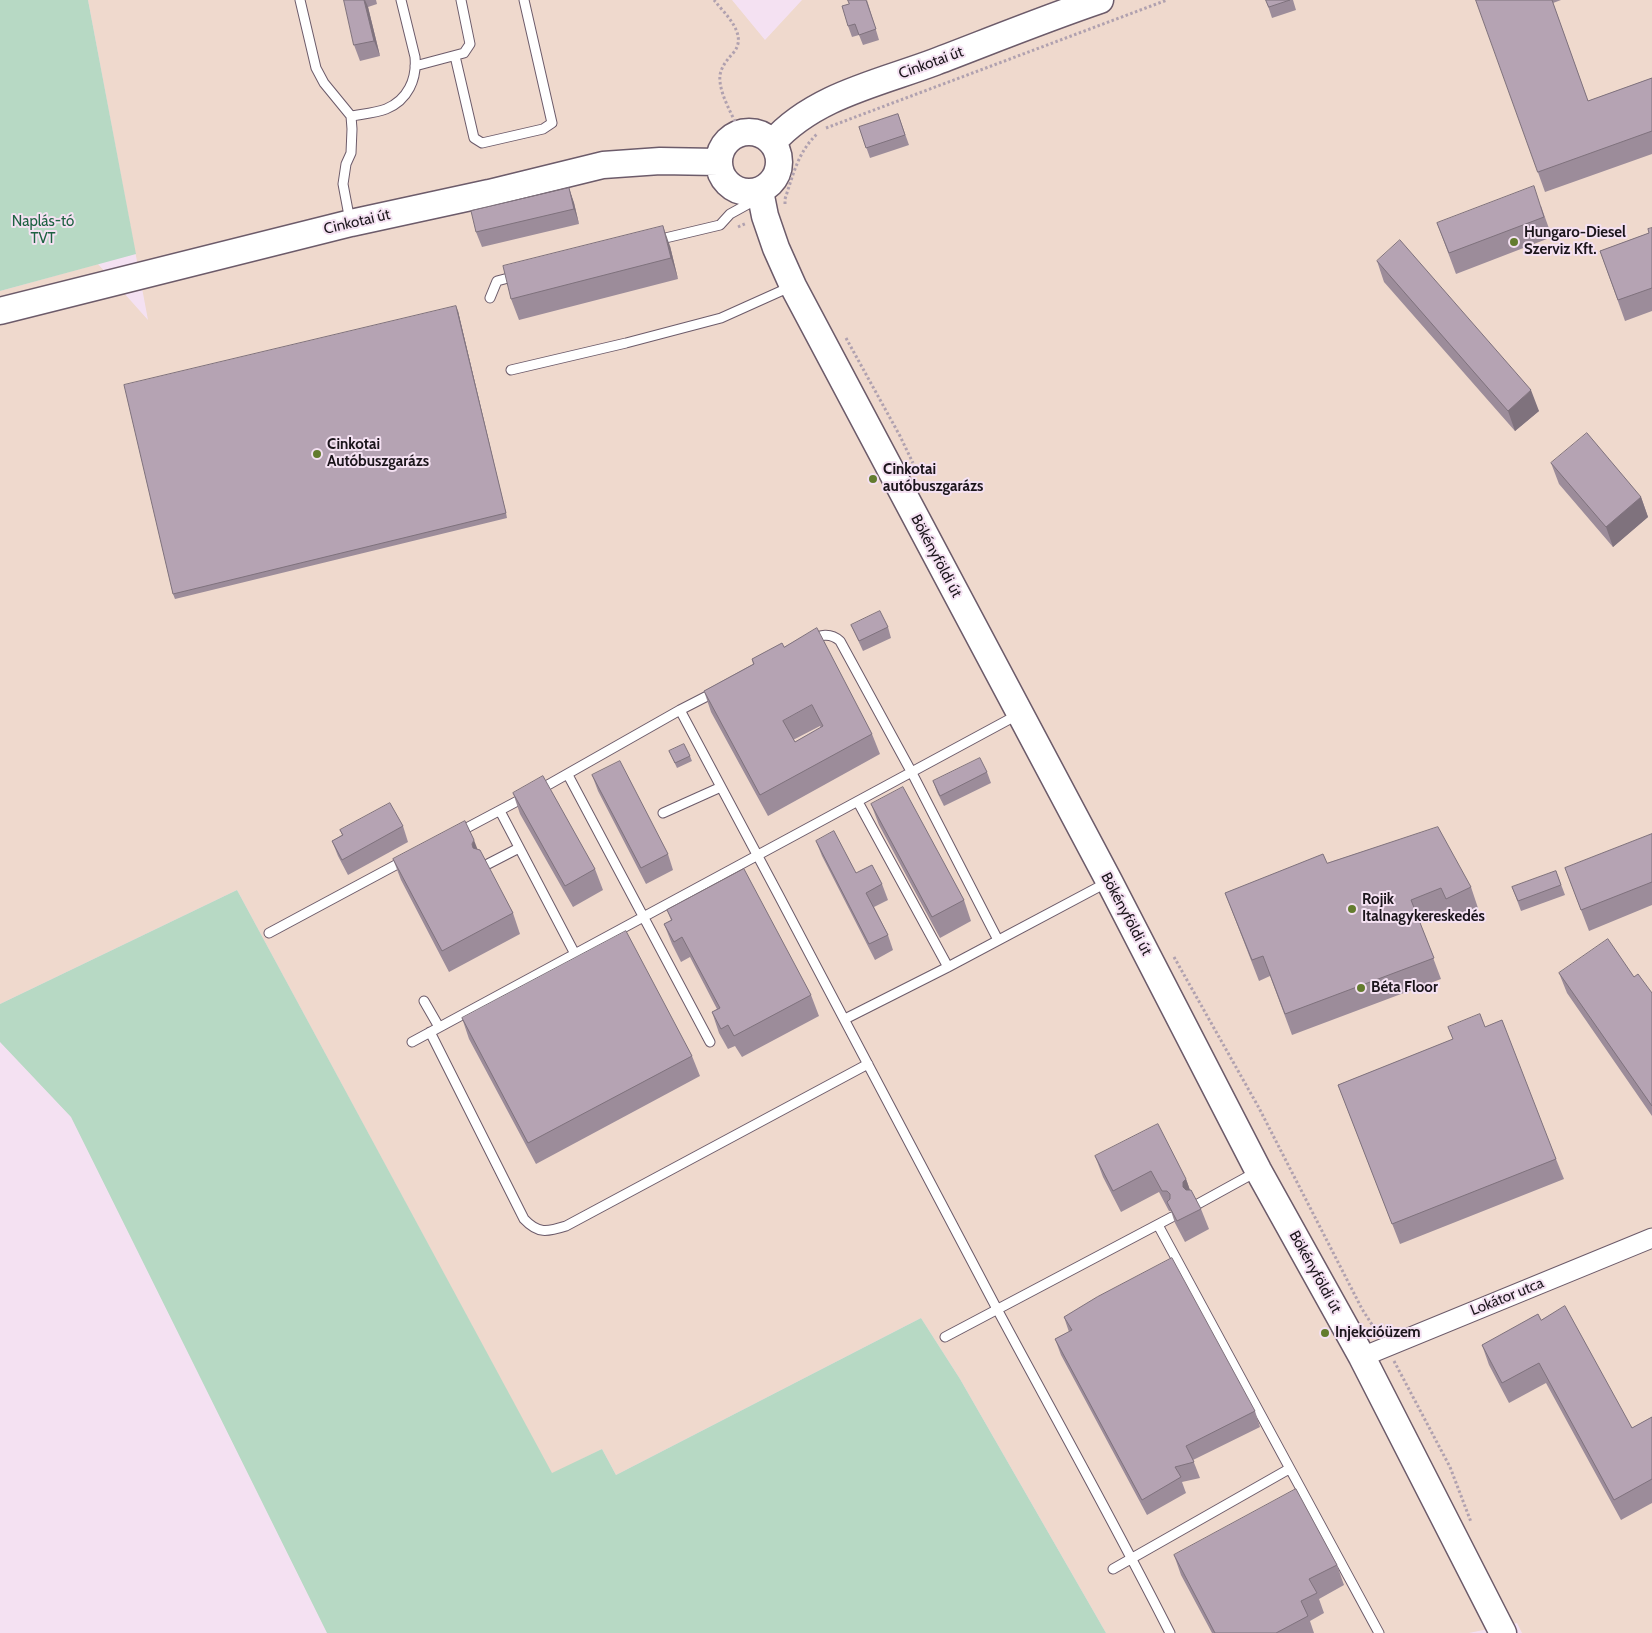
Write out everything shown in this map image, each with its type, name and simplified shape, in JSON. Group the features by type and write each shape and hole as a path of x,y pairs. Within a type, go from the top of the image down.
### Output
{"street":[{"name":"Cinkotai út","path":"773,142 780,134 806,114 842,95 904,74 1095,1"},
{"path":"752,131 764,134 773,142 779,156 778,170 772,182 761,194 745,192 731,187 721,176 718,162 719,152 731,136 740,132 752,131"},
{"name":"Cinkotai út","path":"0,311 351,223 489,193 603,165 660,161 718,162"},
{"name":"Bökényföldi út","path":"761,194 765,216 776,248 793,286 1109,881 1258,1170 1362,1357 1503,1633"},
{"name":"Lokátor utca","path":"1362,1357 1652,1238"}],"lane":[{"path":"300,0 316,68 324,83 351,116 351,153 346,164 343,184 351,223"},
{"path":"351,116 387,109 399,100 413,83 415,66 401,0"},
{"path":"415,66 464,54 470,44 461,0"},
{"path":"455,56 474,138 482,143 543,129 552,122 524,0"},
{"path":"645,243 720,224 730,214 761,194"},
{"path":"490,298 497,281 525,274"},
{"path":"511,370 721,318 793,286"},
{"path":"801,645 819,636 831,635 840,641 912,773 998,940"},
{"path":"448,838 568,775 723,687"},
{"path":"680,710 1170,1633"},
{"path":"412,1042 1020,714"},
{"path":"568,775 710,1042"},
{"path":"663,813 721,787"},
{"path":"858,802 948,967"},
{"path":"500,811 575,954"},
{"path":"486,865 519,848"},
{"path":"268,932 414,856"},
{"path":"845,1019 948,967 1109,881"},
{"path":"424,1001 439,1028"},
{"path":"430,1032 524,1219 532,1228 542,1231 566,1226 868,1064"},
{"path":"1196,1205 1258,1170"},
{"path":"944,1337 1172,1217"},
{"path":"1158,1225 1379,1633"},
{"path":"1113,1569 1289,1469"}],"path":[{"path":"714,0 738,32 738,48 722,67 720,76 722,93 740,132"},
{"path":"785,210 785,199 798,159 807,144 820,131 1167,0"},
{"path":"845,335 900,436 916,470"},
{"path":"1172,954 1260,1108 1362,1309 1387,1346 1450,1467 1473,1527"}],"shaded area":[{"path":"88,0 732,0 765,40 802,0 1652,0 1652,1633 1522,1633 1517,1623 1469,1633 1106,1633 960,1379 921,1318 616,1475 602,1449 552,1474 237,890 0,1004 0,291 98,264 148,320"}],"green space":[{"name":"Naplás-tó TVT","path":"0,0 88,0 136,254 0,291"},
{"path":"237,890 552,1473 602,1449 616,1475 921,1318 960,1379 1106,1633 327,1633 71,1117 0,1042 0,1004"}],"building":[{"path":"344,0 364,0 374,41 354,45"},
{"path":"848,0 866,0 876,29 859,35 855,24 848,26 842,6 849,4"},
{"path":"1266,0 1290,0 1269,7"},
{"path":"1476,0 1552,0 1588,101 1652,78 1652,131 1538,172"},
{"path":"898,114 905,135 866,148 859,127"},
{"path":"1534,186 1544,217 1449,253 1437,223"},
{"path":"569,188 574,209 476,232 471,211"},
{"path":"663,226 671,258 511,299 503,266"},
{"path":"1652,228 1652,288 1618,300 1600,251 1649,233 1648,229"},
{"path":"1400,240 1531,390 1508,411 1377,261"},
{"name":"Cinkotai Autóbuszgarázs","path":"456,306 506,513 173,594 124,385"},
{"path":"1587,433 1641,497 1606,527 1551,463"},
{"path":"880,611 888,627 859,641 851,625"},
{"path":"817,628 872,734 760,795 704,691 754,664 752,659 782,643 784,647","holes":["812,705 823,726 795,742 783,721"]},
{"path":"684,744 690,756 675,763 669,751"},
{"path":"980,758 987,772 940,796 933,781"},
{"path":"620,761 668,854 641,868 592,775"},
{"path":"543,776 595,869 565,886 513,793"},
{"path":"903,787 964,900 932,917 871,804"},
{"path":"390,803 403,826 342,860 332,841 343,835 340,830"},
{"path":"465,821 474,840 473,848 480,850 513,913 442,951 393,859"},
{"path":"1438,827 1471,887 1446,899 1441,888 1411,900 1434,958 1285,1014 1263,956 1252,960 1225,893 1323,854 1327,863"},
{"path":"834,831 856,873 872,865 882,884 866,893 888,935 869,944 816,841"},
{"path":"1652,834 1652,882 1581,910 1565,868"},
{"path":"744,869 811,995 734,1036 728,1025 721,1029 712,1012 720,1008 682,937 674,942 664,924 672,920 667,910"},
{"path":"1556,871 1561,885 1518,901 1512,887"},
{"path":"626,931 692,1056 528,1143 462,1018"},
{"path":"1608,939 1634,977 1638,974 1652,993 1652,1106 1559,973"},
{"path":"1480,1014 1485,1027 1502,1020 1556,1159 1392,1224 1338,1085 1453,1039 1448,1027"},
{"path":"1158,1124 1186,1179 1183,1182 1183,1187 1186,1190 1191,1190 1201,1209 1177,1221 1167,1202 1170,1199 1170,1194 1167,1191 1162,1191 1151,1171 1113,1191 1095,1156"},
{"path":"1172,1258 1255,1411 1186,1446 1194,1462 1175,1467 1181,1477 1142,1500 1055,1339 1072,1330 1064,1317 1097,1297"},
{"path":"1565,1306 1632,1428 1652,1417 1652,1479 1614,1500 1539,1363 1502,1383 1482,1345 1538,1314 1541,1320"},
{"path":"1296,1489 1337,1565 1309,1579 1317,1593 1301,1601 1308,1616 1276,1633 1215,1633 1174,1555"}],"place":[{"name":"Hungaro-Diesel Szerviz Kft.","path":"1514,242"},
{"name":"Cinkotai Autóbuszgarázs","path":"317,454"},
{"name":"Cinkotai autóbuszgarázs","path":"873,479"},
{"name":"Rojik Italnagykereskedés","path":"1352,909"},
{"name":"Béta Floor","path":"1361,988"},
{"name":"Injekcióüzem","path":"1325,1333"}]}
